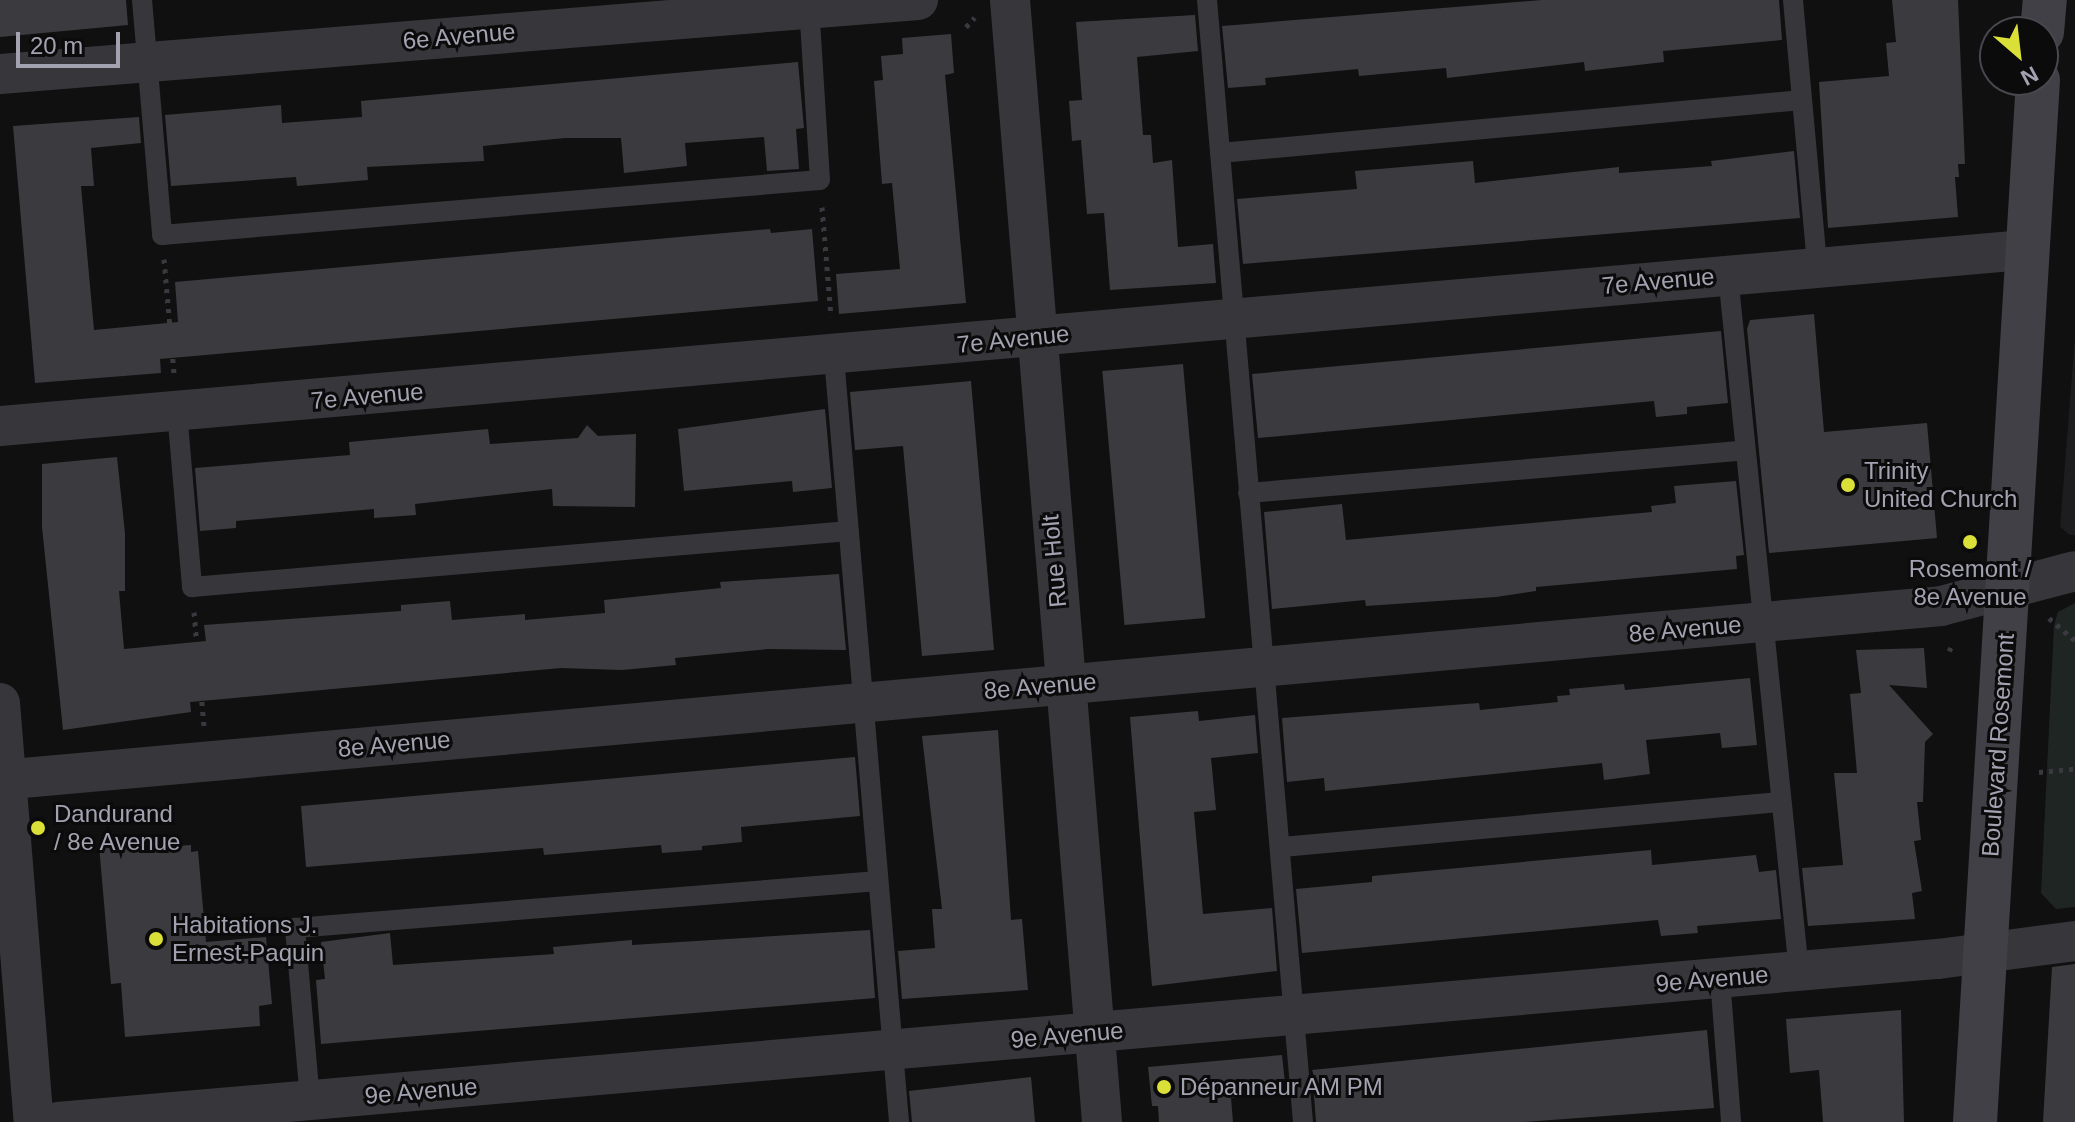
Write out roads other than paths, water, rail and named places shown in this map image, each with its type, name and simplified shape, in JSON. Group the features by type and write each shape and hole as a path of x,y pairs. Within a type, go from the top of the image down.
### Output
{"main road":[{"name":"Boulevard Rosemont","path":"1975,1122 1986,952 1992,784 2010,589 2025,250 2037,96"}],"street":[{"name":"6e Avenue","path":"0,74 809,4 918,0"},
{"name":"Rue Holt","path":"1010,0 1102,1122"},
{"name":"7e Avenue","path":"0,426 834,357 1234,318 2025,250"},
{"name":"8e Avenue","path":"3,780 1941,606 2075,571"},
{"path":"0,703 3,780 34,1122"},
{"name":"9e Avenue","path":"58,1122 231,1114 310,1100 1799,971 2075,941"}],"lane":[{"path":"142,0 162,235 820,180 809,4"},
{"path":"1207,0 1248,493 1282,847 1303,1122"},
{"path":"1793,0 1817,266"},
{"path":"1220,153 1802,100"},
{"path":"1728,275 1761,623 1799,971"},
{"path":"834,357 899,1122"},
{"path":"177,411 192,587 849,531"},
{"path":"1248,493 1745,450"},
{"path":"1282,847 1780,802"},
{"path":"310,1100 295,928 878,881"},
{"path":"1720,978 1731,1122"}],"place":[{"name":"Trinity United Church","path":"1848,485"},
{"name":"Rosemont / 8e Avenue","path":"1970,542"},
{"name":"Dandurand / 8e Avenue","path":"38,828"},
{"name":"Habitations J. Ernest-Paquin","path":"156,939"},
{"name":"Dépanneur AM PM","path":"1164,1087"}]}
